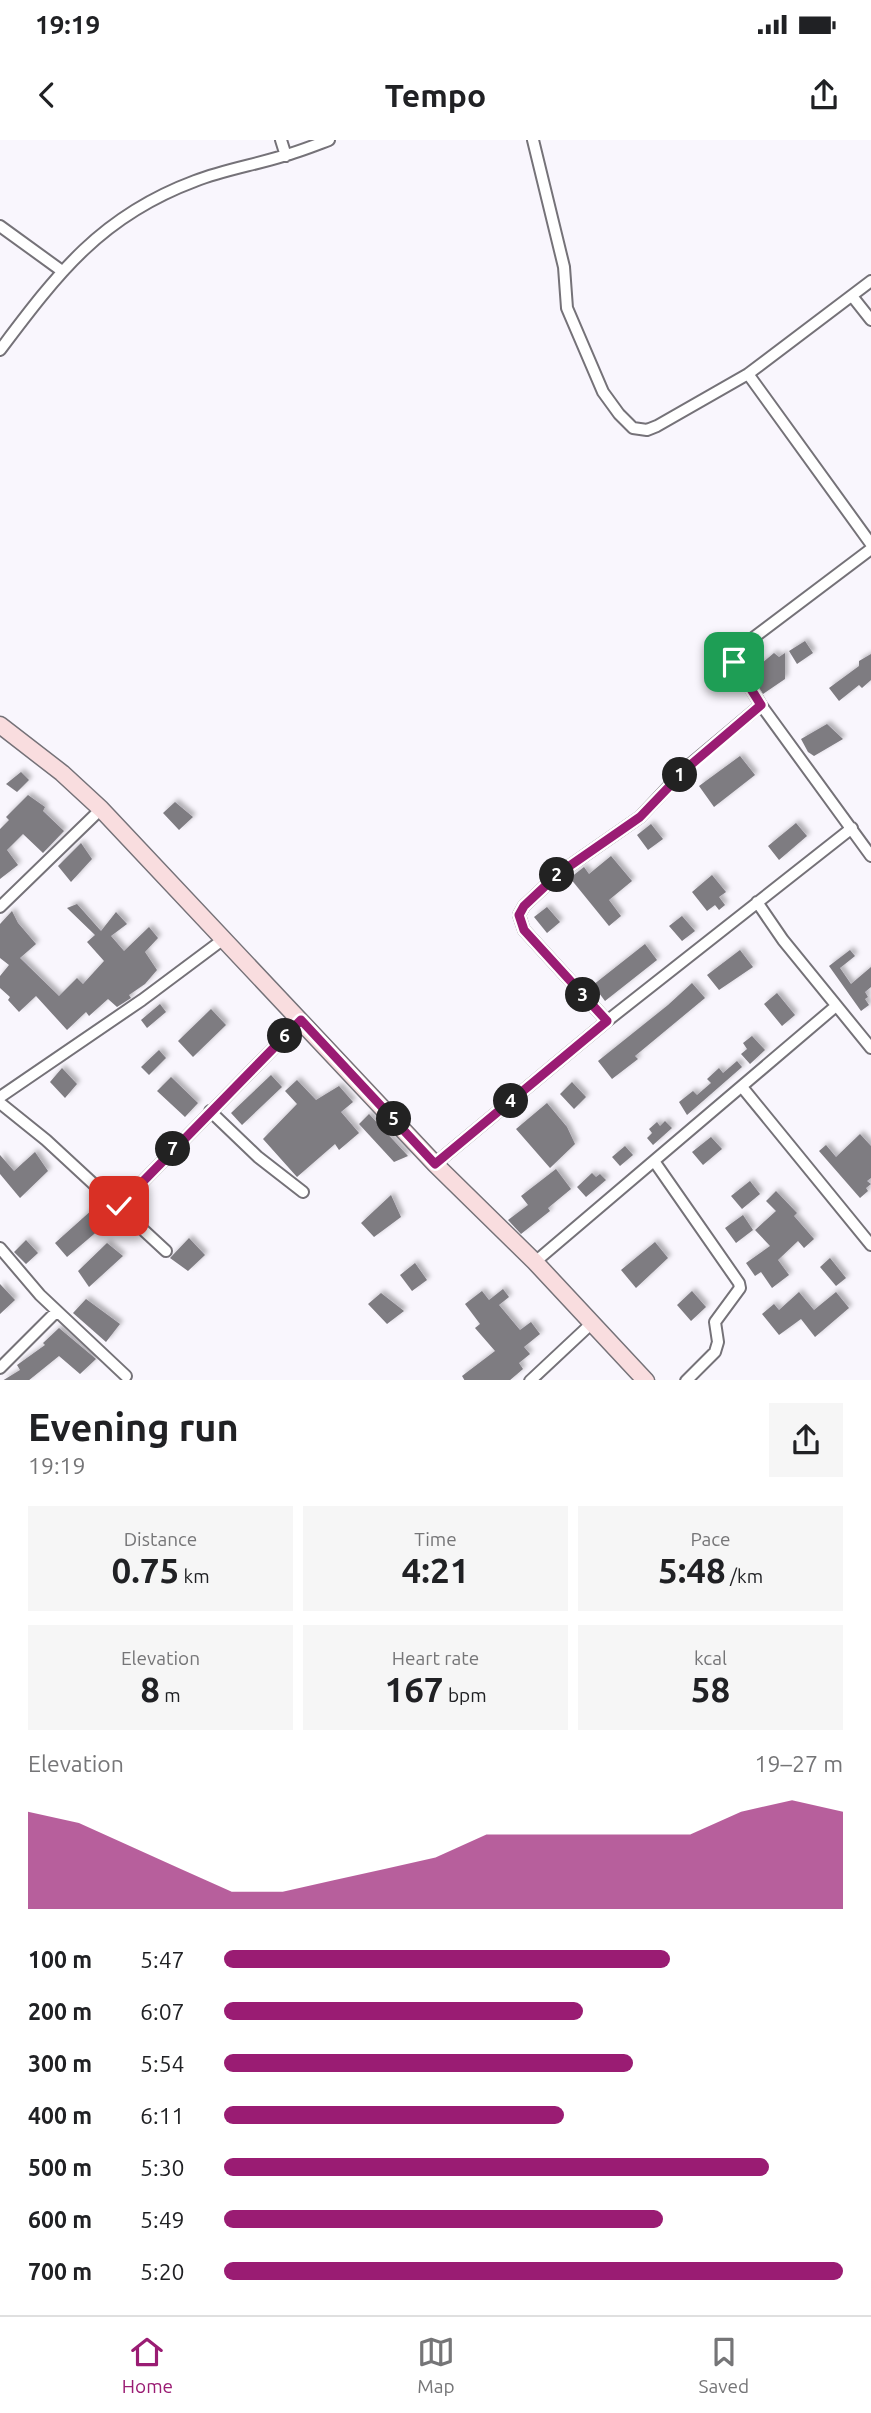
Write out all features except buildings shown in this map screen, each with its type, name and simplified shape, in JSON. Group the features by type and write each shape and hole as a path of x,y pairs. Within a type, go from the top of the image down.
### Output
{"street":[{"path":"281,140 286,156"},
{"path":"0,350 62,271 99,234 130,211 195,181 286,156 328,140"},
{"path":"533,140 564,267 567,308 603,392 619,415 633,428 647,430 748,374 871,281"},
{"path":"0,226 62,271"},
{"path":"852,296 871,320"},
{"path":"748,374 871,547 737,650 733,656 734,662 761,705 871,856"},
{"path":"607,1021 524,930 519,915 524,906 558,874 640,817 687,768 761,705"},
{"path":"0,725 62,773 101,809 435,1164 534,1262 645,1380"},
{"path":"1,903 101,809"},
{"path":"435,1164 607,1021 852,828"},
{"path":"757,902 783,940 871,1048"},
{"path":"0,1097 142,1000 225,938"},
{"path":"534,1262 836,1006"},
{"path":"119,1206 301,1020"},
{"path":"742,1087 871,1245"},
{"path":"0,1103 46,1140 166,1251"},
{"path":"210,1111 258,1157 303,1192"},
{"path":"654,1161 740,1288 715,1322 718,1342 715,1352 687,1380"},
{"path":"0,1248 57,1311 126,1376"},
{"path":"0,1368 57,1311"},
{"path":"531,1380 592,1323"}],"route":[{"path":"119,1206 301,1020 435,1164 607,1021 524,930 519,915 524,906 558,874 640,817 687,768 761,705 734,662"}]}
